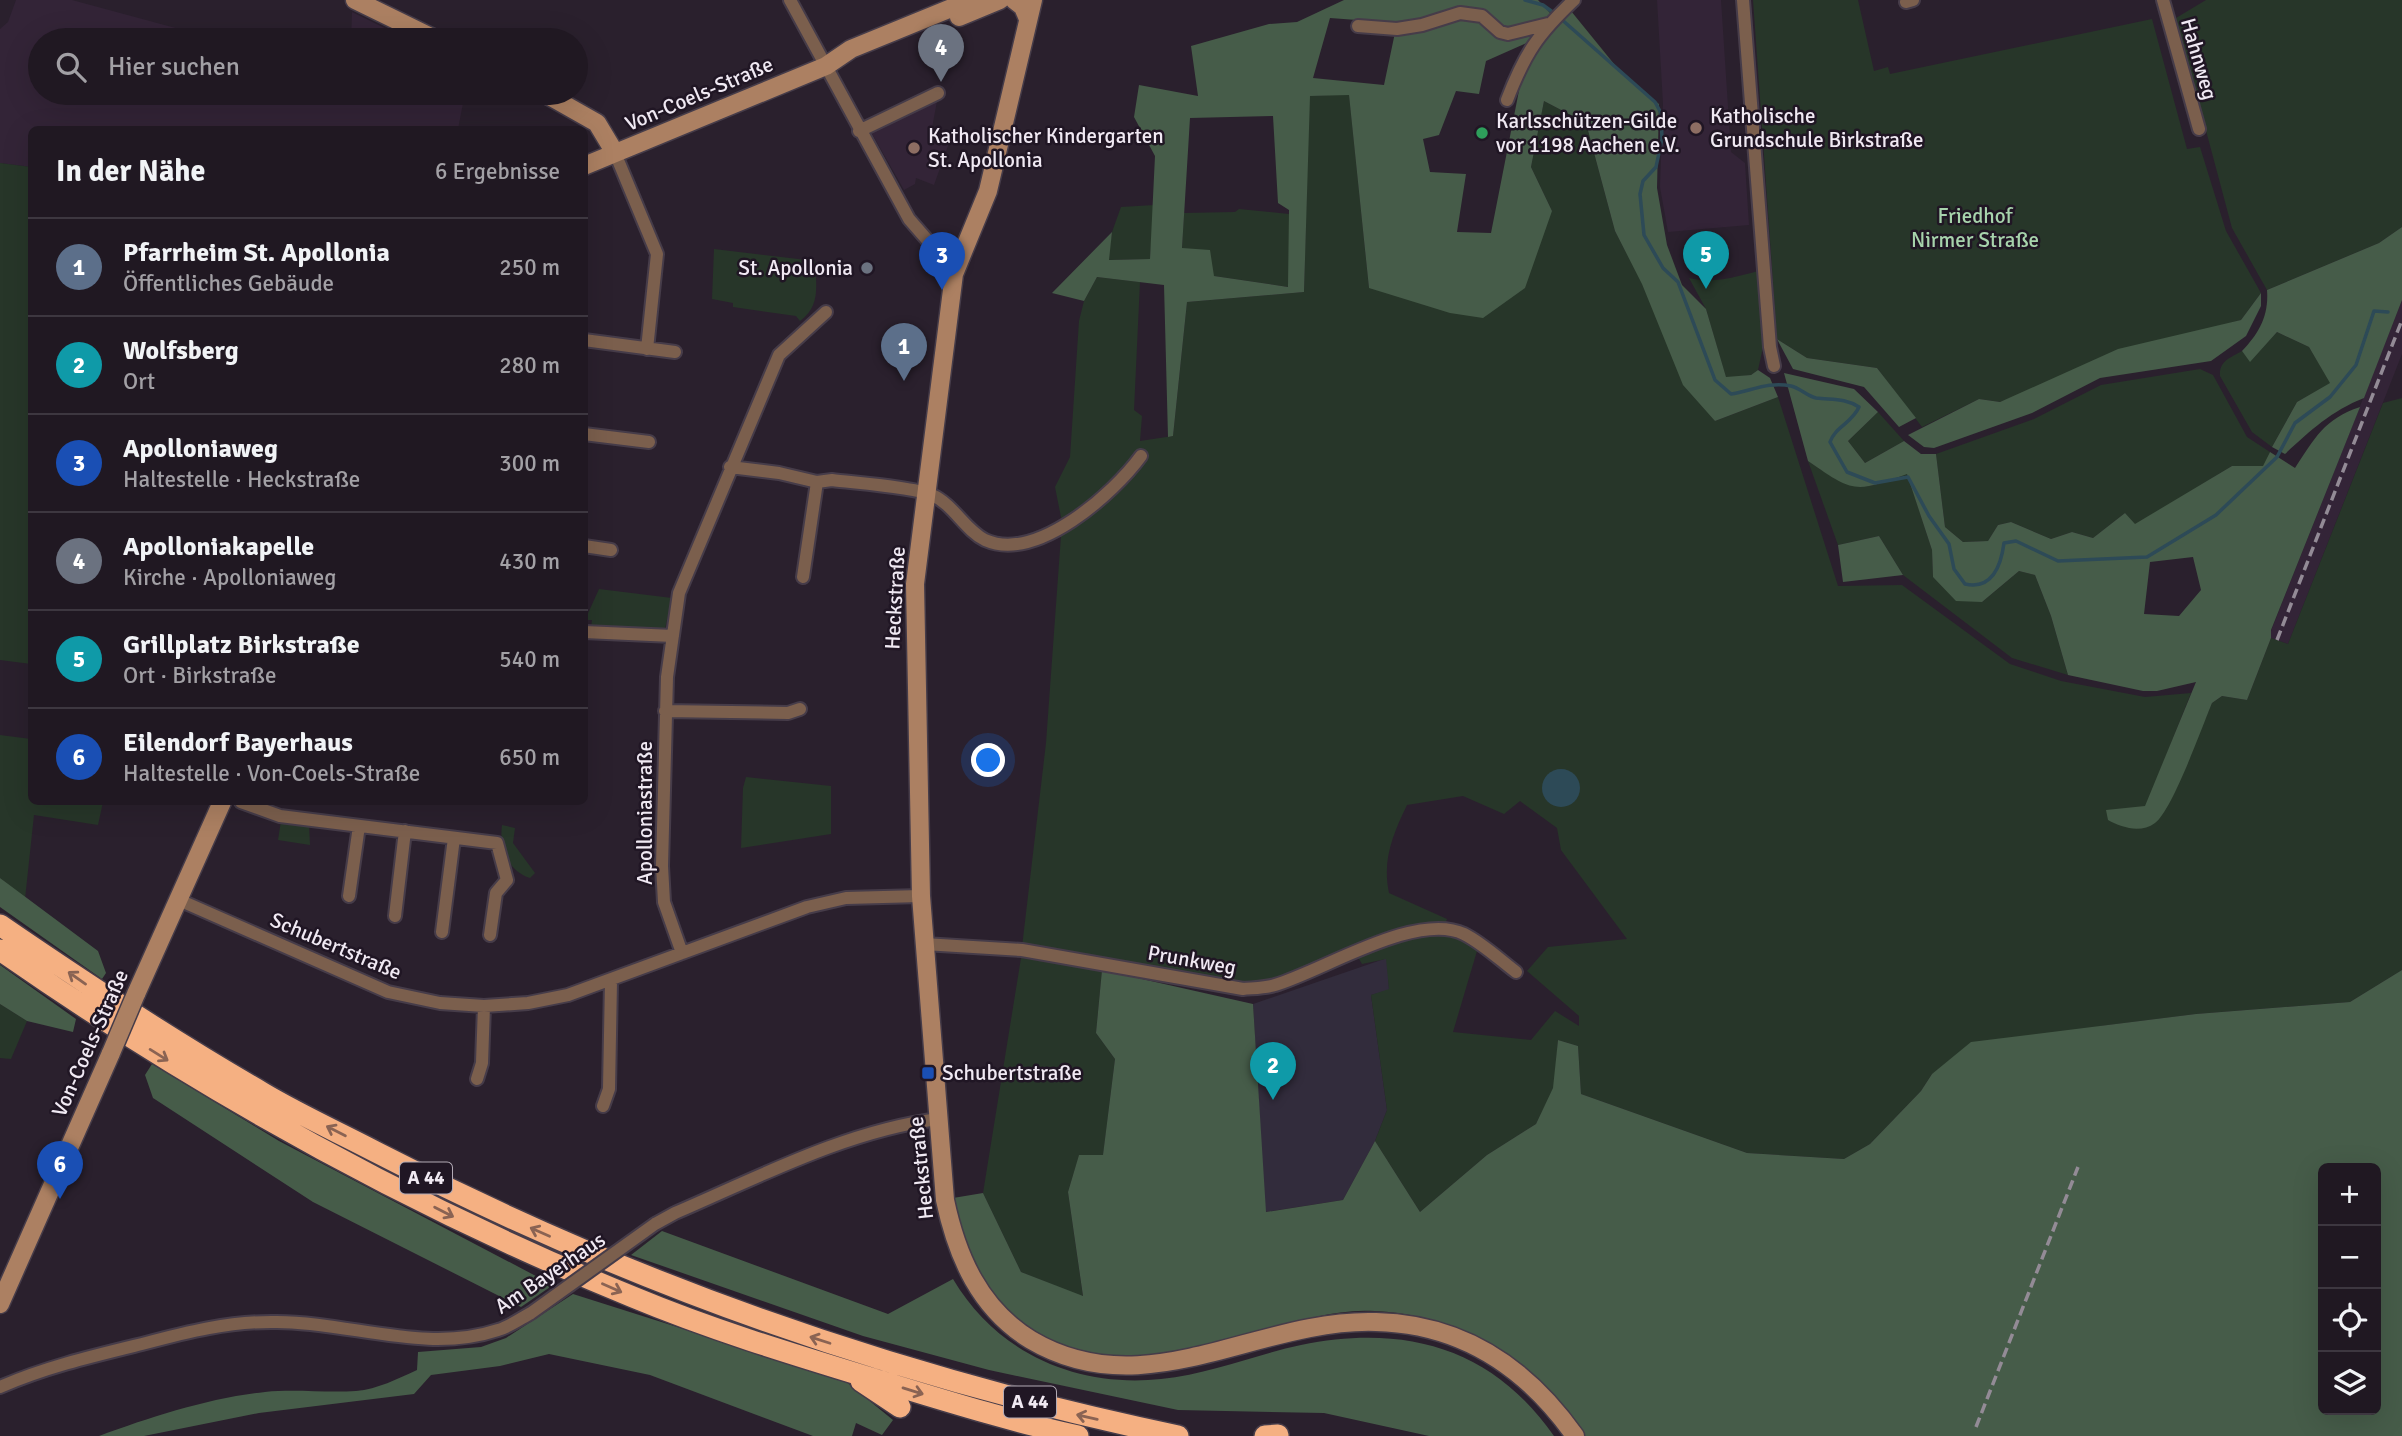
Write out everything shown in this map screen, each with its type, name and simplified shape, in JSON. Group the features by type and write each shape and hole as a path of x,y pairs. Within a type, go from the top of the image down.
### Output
{"highway":[{"name":"A 44","path":"0,925 99,994 265,1094 480,1205 629,1271 765,1322 885,1361 1081,1416 1178,1436"},
{"name":"A 44","path":"0,950 86,1010 256,1115 467,1223 635,1298 848,1371 971,1409 1078,1436"},
{"path":"848,1371 877,1395 900,1407"}],"main road":[{"path":"355,0 412,28"},
{"name":"Von-Coels-Straße","path":"829,65 851,49 971,0"},
{"path":"1013,0 1023,7 1028,19"},
{"name":"Heckstraße","path":"1033,0 988,191 954,274 915,584 921,896 945,1200 951,1232 963,1263 977,1288 996,1312 1015,1330 1050,1351 1082,1362 1117,1367 1156,1365 1297,1330 1376,1322 1414,1325 1446,1334 1507,1363 1539,1390 1575,1436"},
{"name":"Von-Coels-Straße","path":"588,164 829,65 856,60 994,1"},
{"path":"565,105 597,123 608,137 615,153"},
{"name":"Von-Coels-Straße","path":"0,1304 221,805"}],"street":[{"path":"790,0 829,65 859,131 916,231 929,242"},
{"path":"1507,100 1523,60 1554,18 1574,0"},
{"path":"1743,0 1770,347 1774,366"},
{"name":"Hahnweg","path":"2163,0 2199,129"},
{"path":"1357,26 1397,29 1423,25 1460,13 1482,16 1500,32 1508,34 1554,18"},
{"path":"859,131 938,93"},
{"path":"615,153 657,254 647,349"},
{"name":"Apolloniastraße","path":"682,953 664,902 665,711 679,593 779,355 827,312"},
{"path":"588,341 675,352"},
{"path":"588,434 649,442"},
{"path":"730,467 779,473 789,478 817,482 832,480 933,495 984,539 999,544 1019,543 1055,531 1098,503 1141,456"},
{"path":"803,578 817,482"},
{"path":"588,547 611,550"},
{"path":"588,632 673,636"},
{"name":"Apolloniastraße","path":"665,711 788,713 800,709"},
{"path":"249,805 280,816 497,843 507,880 496,893 490,935"},
{"path":"349,896 359,826"},
{"path":"395,916 405,831"},
{"path":"442,932 454,838"},
{"name":"Schubertstraße","path":"179,900 388,992 440,1003 484,1006 528,1003 568,995 807,908 846,898 921,896"},
{"name":"Prunkweg","path":"924,944 1022,950 1243,989 1273,986 1404,934 1432,928 1450,929 1464,934 1516,972"},
{"path":"603,1106 608,1089 611,981"},
{"path":"477,1079 482,1063 484,1006"},
{"name":"Am Bayerhaus","path":"0,1387 45,1368 222,1324 277,1321 335,1325 429,1340 451,1340 501,1329 531,1313 655,1224 805,1157 903,1125 938,1119"}],"shaded area":[{"path":"16,0 72,0 176,28 28,28 28,105 463,105 459,126 28,126 28,167 0,163 0,29 8,22"},
{"name":"Katholische Grundschule Birkstraße","path":"1657,0 1721,0 1731,152 1745,163 1749,225 1668,232 1660,187 1663,104"},
{"path":"352,12 385,28 351,28"},
{"name":"Katholischer Kindergarten St. Apollonia","path":"937,101 930,139 949,143 934,185 916,178 915,184 904,190 871,132"},
{"path":"2402,300 2402,354 2288,644 2271,638 2271,631"},
{"path":"1387,958 1389,990 1371,995 1387,1110 1375,1141 1343,1200 1265,1212 1253,1004"}],"green space":[{"path":"1344,0 1538,0 1551,14 1533,40 1486,61 1479,94 1456,91 1439,135 1423,139 1430,172 1466,174 1457,232 1491,233 1525,60 1547,31 1571,11 1623,75 1659,104 1657,188 1667,245 1682,285 1706,309 1726,377 1751,375 1758,370 1770,378 1778,397 1715,421 1683,385 1642,284 1615,231 1586,123 1544,101 1531,167 1552,211 1525,288 1483,318 1450,313 1369,288 1349,95 1310,96 1304,292 1187,302 1173,436 1168,437 1164,285 1097,277 1084,301 1052,293 1112,232 1109,260 1150,259 1155,156 1134,117 1139,85 1198,96 1191,46 1269,24 1297,22","holes":["1330,18 1397,23 1384,85 1313,78","1273,116 1278,203 1289,210 1288,287 1214,276 1210,250 1182,248 1190,118"]},
{"name":"Friedhof Nirmer Straße","path":"1753,0 1858,0 1874,71 1888,67 1890,74 2152,19 2187,149 2200,147 2226,231 2261,293 2241,320 2194,333 2000,402 1979,399 1922,427 1877,368 1807,358 1777,339"},
{"path":"2206,0 2402,0 2402,227 2379,243 2267,290 2232,228 2176,18"},
{"path":"1349,94 1369,288 1552,211 1531,167 1544,101 1586,123 1615,231 1715,421 1778,397 1838,586 1902,585 2010,664 2061,681 2145,697 2191,693 2137,829 2181,774 2212,703 2222,696 2247,700 2271,638 2288,644 2383,403 2402,398 2402,970 2350,1002 2196,1014 2101,1026 1932,1074 1921,1091 1870,1144 1844,1159 1747,1153 1581,1094 1578,1046 1558,1040 1554,1088 1536,1124 1487,1155 1420,1212 1375,1141 1387,1110 1371,995 1389,989 1386,959 1362,964 1352,947 1271,982 1233,983 1022,947 1046,743 1062,522 1055,487 1070,457 1079,321 1084,301 1097,277 1140,282 1134,410 1142,416 1140,441 1173,436 1187,302 1304,292 1309,96","holes":["1463,796 1504,814 1520,801 1557,828 1561,850 1627,939 1548,947 1527,971 1579,1016 1579,1026 1555,1011 1531,1040 1453,1032 1477,951 1457,937 1441,934 1447,919 1389,893 1387,881 1390,848 1407,805"]},
{"path":"0,163 28,167 28,664 0,660"},
{"path":"1154,205 1150,259 1108,260 1112,232 1121,207"},
{"path":"1239,209 1289,214 1289,287 1214,276 1182,249 1184,213 1235,212"},
{"path":"2402,227 2402,300 2364,398 2331,415 2285,454 2272,447 2297,402 2330,383 2309,347 2277,332 2250,362 2242,351 2262,324 2267,290 2379,243"},
{"path":"714,249 815,261 816,294 811,309 800,321 796,316 733,307 733,303 712,299"},
{"path":"1758,271 1763,347 1758,370 1751,375 1726,378 1706,309 1689,278 1716,280"},
{"path":"2261,293 2261,306 2246,336 2211,361 2100,378 2032,413 1934,448 1924,447 1908,435 1979,399 2000,402 2118,349 2241,320"},
{"path":"2277,332 2309,347 2331,383 2297,402 2272,447 2252,432 2220,376 2220,371 2226,361 2242,351 2250,361"},
{"path":"1777,339 1807,358 1877,368 1916,418 1899,427 1864,387 1793,369"},
{"path":"2200,369 2213,375 2247,437 2270,452 2264,466 2232,466 2135,525 2125,513 2093,538 2072,532 2051,539 2011,522 1998,525 1988,541 1963,542 1945,527 1936,454 2034,419 2101,385"},
{"path":"1784,373 1854,389 1878,412 1848,441 1865,463 1904,441 1921,454 1936,454 1945,527 1963,542 1988,541 1998,525 2011,522 2051,539 2072,532 2093,538 2125,513 2135,524 2232,466 2263,466 2270,452 2295,468 2329,424 2337,417 2360,407 2271,630 2271,638 2247,700 2222,696 2212,703 2170,803 2155,823 2137,829 2108,820 2106,810 2145,806 2196,682 2157,691 2143,691 2068,675 2051,616 2035,575 2019,571 1982,602 1956,601 1933,577 1932,550 1907,474 1865,487 1855,487 1836,479 1808,461","holes":["2193,557 2201,590 2179,616 2144,614 2150,562"]},
{"path":"1878,412 1904,441 1865,463 1848,441"},
{"path":"1808,461 1834,478 1855,486 1877,484 1907,473 1932,550 1933,577 1982,602 2019,571 2035,575 2051,616 2068,675 2012,658 1903,575 1879,536 1838,545"},
{"path":"1879,536 1903,575 1843,582 1838,545"},
{"path":"599,589 672,598 665,629 591,628 592,620 588,620 588,613"},
{"path":"0,735 28,739 28,805 102,805 98,825 34,815 25,899 0,878"},
{"path":"746,777 831,786 831,834 741,848 743,788"},
{"path":"281,821 309,824 310,845 278,840"},
{"path":"502,825 515,828 513,843 535,873 530,878 516,870 506,857 501,834"},
{"path":"0,878 98,951 106,973 102,979 0,907"},
{"path":"1021,958 1102,970 1096,1033 1115,1059 1103,1156 1079,1156 1068,1192 1083,1297 1021,1272 983,1193"},
{"path":"0,965 76,1019 73,1032 27,1021 0,1004"},
{"path":"1102,970 1253,1004 1266,1212 1343,1200 1375,1141 1420,1212 1487,1155 1536,1124 1553,1088 1558,1040 1578,1046 1581,1094 1747,1153 1844,1159 1870,1144 1921,1091 1932,1074 1971,1042 2196,1014 2350,1002 2402,970 2402,1436 1584,1436 1542,1386 1495,1347 1440,1322 1375,1311 1326,1315 1214,1345 1165,1355 1116,1358 1082,1354 1053,1343 1027,1328 1005,1309 972,1259 953,1198 983,1193 1021,1272 1083,1296 1068,1192 1079,1155 1103,1155 1115,1059 1096,1033"},
{"path":"0,1004 27,1021 11,1059 0,1058"},
{"path":"152,1064 279,1141 553,1285 521,1307 313,1202 153,1098 145,1075"},
{"path":"662,1231 888,1314 953,1279 971,1305 992,1327 1016,1346 1069,1371 1099,1378 1129,1380 1179,1377 1301,1345 1339,1339 1410,1341 1443,1349 1474,1363 1503,1381 1530,1406 1554,1436 1429,1436 1324,1413 1178,1410 989,1370 863,1336 631,1255"},
{"path":"573,1294 844,1380 893,1420 882,1435 856,1423 852,1436 813,1436 650,1375 549,1354 500,1366 431,1375 414,1394 259,1413 144,1436 99,1436 181,1409 244,1395 276,1391 356,1391 380,1386 417,1370 418,1352 481,1347 506,1338"}],"water":[{"path":"1561,769 1574,775 1580,788 1574,801 1561,807 1548,801 1542,788 1548,775"}],"waterway":[{"path":"1525,0 1543,5 1554,13"},
{"path":"1560,18 1655,102 1661,113 1662,139 1656,167 1643,181 1640,194 1644,235 1663,268 1678,282 1715,380 1731,394 1783,385 1794,387 1816,398 1844,401 1859,407 1830,442 1847,472 1875,483 1908,477 1929,516 1949,544 1954,569 1965,584 1982,583 1994,574 2004,543 2016,541 2058,561 2147,557 2216,515 2277,457 2295,423 2330,397 2356,365 2374,311 2388,312"}],"railway":[{"path":"2277,640 2402,320"},
{"path":"1976,1427 2078,1167"}],"place":[{"name":"Apolloniakapelle","path":"941,82"},
{"name":"Katholische Grundschule Birkstraße","path":"1696,128"},
{"name":"Karlsschützen-Gilde vor 1198 Aachen e.V.","path":"1482,133"},
{"name":"Katholischer Kindergarten St. Apollonia","path":"914,148"},
{"name":"St. Apollonia","path":"867,268"},
{"name":"Grillplatz Birkstraße","path":"1706,289"},
{"name":"Apolloniaweg","path":"942,290"},
{"name":"Pfarrheim St. Apollonia","path":"904,381"},
{"name":"Schubertstraße","path":"928,1073"},
{"name":"Wolfsberg","path":"1273,1100"},
{"name":"Eilendorf Bayerhaus","path":"60,1199"}]}
